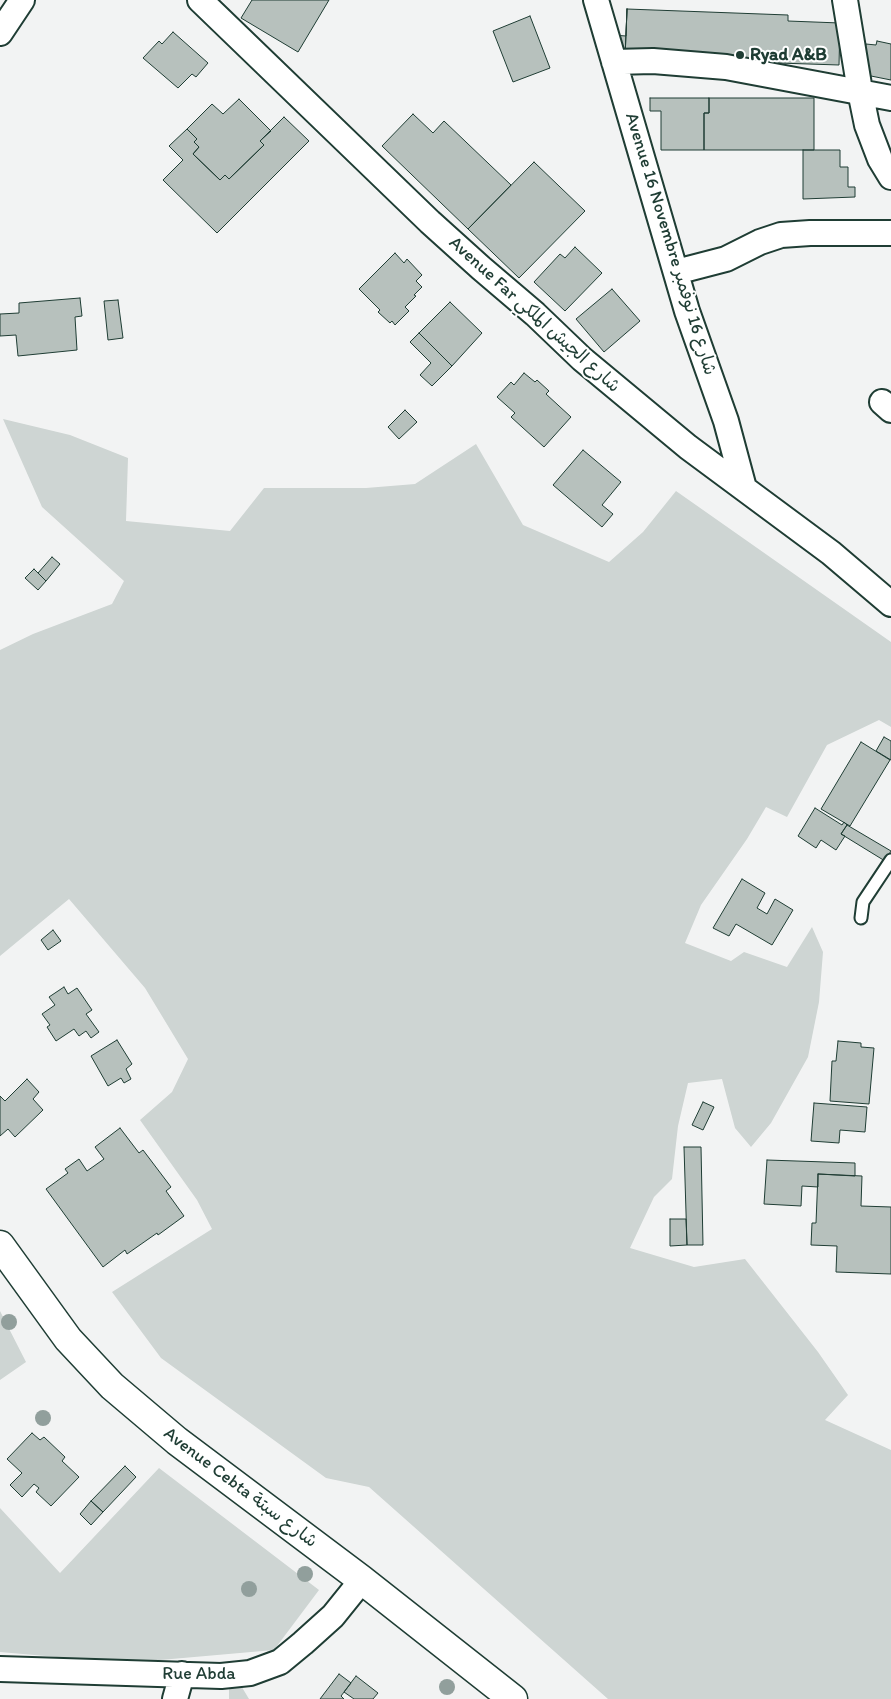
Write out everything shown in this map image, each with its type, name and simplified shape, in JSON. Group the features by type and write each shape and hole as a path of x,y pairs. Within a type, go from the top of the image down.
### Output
{"street":[{"path":"0,33 22,0"},
{"name":"Avenue Far شارع الجيش الملكي","path":"200,0 320,118 582,359 688,447 831,553 891,604"},
{"name":"Avenue 16 Novembre شارع 16 نوفمبر","path":"596,0 687,311 726,421 744,488"},
{"path":"845,0 867,125 880,159 891,178"},
{"path":"614,62 653,62 726,67 891,98"},
{"path":"676,272 726,259 760,242 781,235 891,233"},
{"name":"Avenue Cebta شارع سبتة","path":"0,1245 68,1339 112,1386 177,1441 362,1580 513,1699"},
{"name":"Rue Abda","path":"0,1670 221,1676 250,1673 280,1662 333,1616 362,1580"},
{"path":"175,1699 182,1674"}],"lane":[{"path":"861,918 863,902 891,860"}],"shaded area":[{"path":"3,419 70,435 128,458 126,521 230,531 264,488 366,488 415,484 476,444 523,525 609,562 643,532 676,491 891,642 891,727 879,720 827,745 787,817 766,807 747,839 701,905 685,943 731,961 744,952 787,967 812,927 823,952 819,1002 808,1057 771,1123 751,1147 735,1128 722,1079 688,1083 678,1126 672,1179 654,1197 630,1248 694,1267 745,1259 818,1352 848,1395 825,1420 891,1450 891,1699 608,1699 369,1487 326,1478 161,1358 112,1292 212,1229 197,1200 140,1120 172,1092 188,1059 145,988 69,899 0,956 0,650 33,634 112,604 124,581 42,507"},
{"path":"0,1311 26,1362 0,1380"},
{"path":"159,1468 319,1590 274,1650 126,1663 0,1652 0,1508 60,1573"},
{"path":"240,1684 249,1699 229,1699 229,1686"}],"building":[{"path":"252,0 329,0 298,52 241,18"},
{"path":"627,9 788,15 788,21 840,23 839,65 625,58"},
{"path":"530,16 550,68 513,82 493,31"},
{"path":"173,32 208,63 196,77 192,74 178,88 143,58 159,41 162,44"},
{"path":"613,35 626,36 625,58"},
{"path":"877,41 891,44 891,80 861,74 866,44 876,45"},
{"path":"650,98 709,98 709,113 704,113 704,150 661,150 661,111 650,111"},
{"path":"709,98 814,98 814,150 704,150 704,113 709,113"},
{"path":"239,99 271,131 260,141 264,145 229,179 225,175 220,180 193,154 199,147 194,142 197,139 187,129 212,104 223,114"},
{"path":"413,114 433,133 444,121 511,185 468,229 382,146"},
{"path":"284,117 309,141 217,233 163,180 183,160 169,146 187,129 197,139 194,142 199,147 193,154 220,180 225,175 229,179 264,145 260,141"},
{"path":"803,150 840,150 840,167 848,167 848,187 855,187 855,197 803,199"},
{"path":"534,162 585,211 519,278 468,229"},
{"path":"575,247 602,273 565,311 534,282 560,254 565,258"},
{"path":"395,253 404,263 407,259 422,275 416,281 422,287 405,307 409,311 395,325 378,312 380,310 359,289"},
{"path":"612,289 640,321 604,352 576,319"},
{"path":"80,298 82,316 75,317 77,350 18,356 16,335 0,336 0,314 19,313 19,303"},
{"path":"118,300 123,338 108,340 104,301"},
{"path":"450,302 482,333 452,366 419,333"},
{"path":"419,333 452,366 432,386 420,375 431,363 410,342"},
{"path":"524,373 535,382 537,380 549,391 546,394 571,417 544,447 511,417 515,413 497,397 511,382 514,385"},
{"path":"405,410 417,422 399,439 388,427"},
{"path":"583,450 621,482 602,505 613,514 602,527 553,485"},
{"path":"52,557 60,564 46,581 38,573"},
{"path":"34,569 46,581 38,590 25,578"},
{"path":"884,737 891,741 891,760 876,751"},
{"path":"861,742 890,760 850,826 821,809"},
{"path":"815,808 842,825 844,822 847,825 841,834 845,836 836,850 821,840 816,848 798,836"},
{"path":"847,825 891,851 885,861 841,834"},
{"path":"742,879 765,893 757,908 767,914 775,899 793,910 772,945 736,924 729,936 713,928"},
{"path":"53,930 61,941 48,950 41,940"},
{"path":"64,987 68,994 77,988 92,1010 86,1014 99,1032 91,1038 86,1031 79,1036 74,1029 56,1041 47,1027 50,1025 42,1014 55,1005 49,997"},
{"path":"117,1040 132,1064 126,1069 131,1079 124,1083 121,1078 108,1086 91,1056"},
{"path":"838,1041 861,1043 861,1047 874,1048 869,1104 830,1101 832,1061 836,1061"},
{"path":"27,1079 39,1092 33,1099 43,1110 15,1137 8,1129 0,1136 0,1096 5,1101"},
{"path":"703,1102 714,1107 703,1130 692,1125"},
{"path":"814,1103 867,1107 865,1132 840,1130 839,1143 811,1141"},
{"path":"120,1128 139,1153 143,1150 171,1187 166,1191 184,1216 127,1254 125,1250 103,1267 46,1189 68,1173 65,1169 79,1159 87,1171 104,1159 95,1147"},
{"path":"684,1147 701,1147 703,1245 687,1245"},
{"path":"767,1160 855,1163 855,1176 818,1174 818,1187 802,1186 801,1206 764,1204"},
{"path":"818,1174 862,1176 861,1206 891,1207 891,1274 836,1272 837,1246 811,1245 812,1223 816,1223"},
{"path":"670,1219 686,1219 687,1245 670,1246"},
{"path":"32,1433 40,1440 44,1437 65,1457 62,1461 79,1477 51,1506 36,1492 39,1488 34,1484 22,1497 10,1485 22,1473 7,1459"},
{"path":"125,1466 136,1477 103,1512 91,1501"},
{"path":"91,1501 103,1512 91,1525 80,1514"},
{"path":"339,1674 351,1683 341,1696 344,1699 320,1699"},
{"path":"356,1676 378,1693 373,1699 354,1699 344,1692"}],"place":[{"name":"Ryad A&B","path":"740,55"}]}
